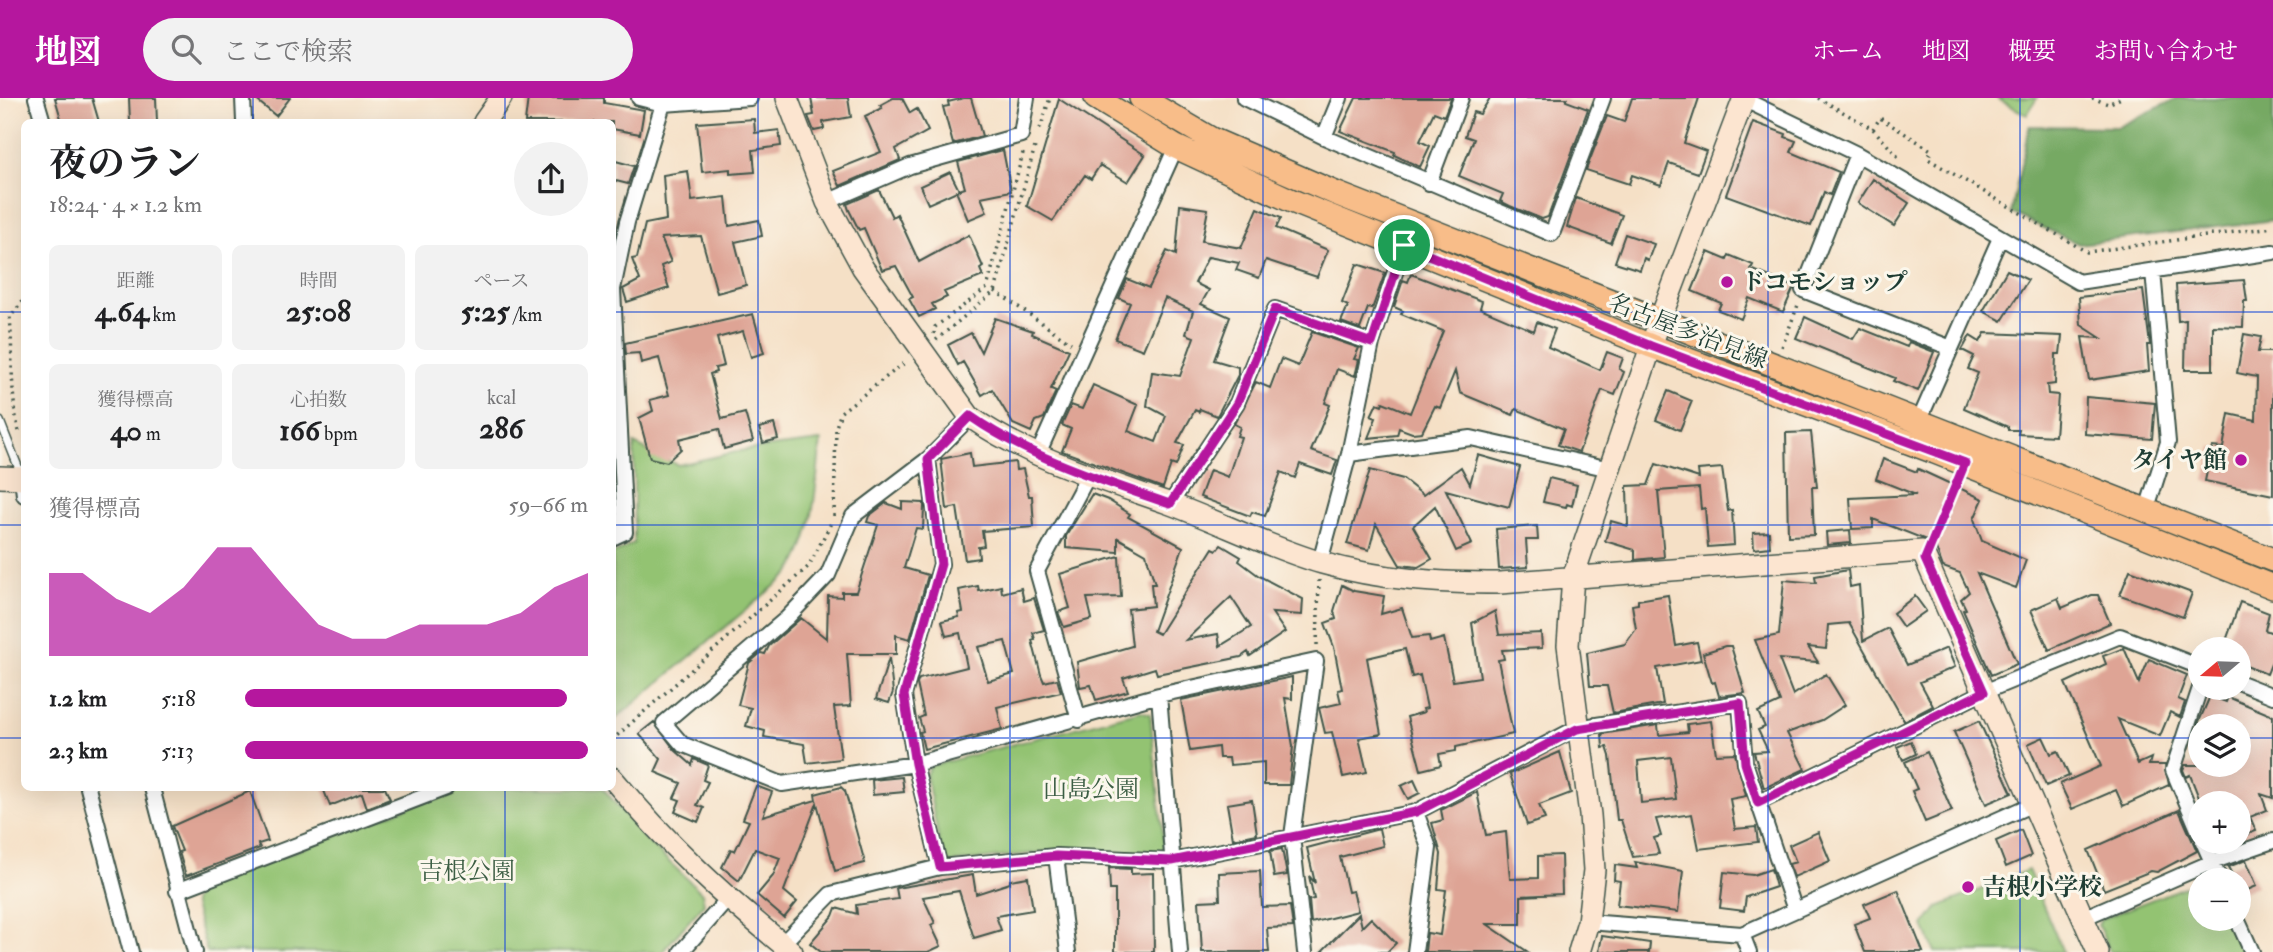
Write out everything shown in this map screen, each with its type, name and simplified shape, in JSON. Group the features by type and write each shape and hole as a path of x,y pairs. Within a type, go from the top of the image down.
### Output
{"main road":[{"name":"名古屋多治見線","path":"1096,98 1176,147 1221,170 1651,346 1965,463 2273,587"},
{"name":"名古屋多治見線","path":"1141,98 1211,139 1294,176 2273,561"}],"street":[{"path":"36,98 42,119"},
{"path":"243,98 244,119"},
{"path":"486,119 501,98"},
{"path":"639,98 663,104 750,98"},
{"path":"787,98 827,202 863,268 920,351 970,416 993,433 1088,476 1170,504 1320,562 1373,575 1438,583 1573,578 1922,551 2098,952"},
{"path":"827,202 910,166 1021,135 1027,98"},
{"path":"1244,98 1324,137 1552,234 1603,98"},
{"path":"1324,137 1340,98"},
{"path":"1429,183 1461,98"},
{"path":"1579,952 1588,922 1594,870 1590,815 1568,645 1573,578 1660,320 1743,98 1857,154 2078,282 2273,252"},
{"path":"616,275 627,222 663,104"},
{"path":"1038,454 1176,147"},
{"path":"1857,154 1804,290 1951,348"},
{"path":"1918,423 2000,238"},
{"path":"1320,562 1349,454 1372,343 1404,245"},
{"path":"2146,512 2168,442 2153,271"},
{"path":"1170,504 1237,403 1275,309 1372,343"},
{"path":"616,350 625,532 616,536"},
{"path":"970,416 928,459 853,516 828,575 787,618 664,723 682,744 782,784 915,764 1079,720 1158,695 1316,662 1292,836 1305,952"},
{"path":"1349,454 1471,438 1610,469"},
{"path":"928,459 941,564 904,695 915,764 940,867"},
{"path":"1079,720 1037,571 1088,476"},
{"path":"0,477 21,483"},
{"path":"1758,803 1984,692 2120,636 2188,662"},
{"path":"2251,687 2273,696"},
{"path":"1158,695 1180,952"},
{"path":"2188,806 2173,770 2196,700"},
{"path":"616,783 653,827 727,900 787,948 831,894 940,867 1056,856 1172,861 1416,812 1577,729 1740,703 1745,763 1795,910"},
{"path":"89,791 131,952"},
{"path":"153,791 195,952"},
{"path":"177,891 438,791"},
{"path":"1588,922 1742,934 2033,804"},
{"path":"1415,952 1429,848 1416,812"},
{"path":"2083,918 2212,862 2273,841"},
{"path":"2208,854 2215,868"},
{"path":"1056,856 1068,952"},
{"path":"681,952 727,900"},
{"path":"2242,931 2252,952"},
{"path":"1742,934 1749,952"}],"lane":[{"path":"0,421 21,476"}],"path":[{"path":"1025,144 988,288 936,327 931,343 995,291 1050,98"},
{"path":"1818,98 1873,129 1908,169 1902,180"},
{"path":"2092,98 2108,104 2121,98"},
{"path":"1873,129 1880,118 1931,150 1928,159 2087,252 2273,227"},
{"path":"1774,365 1804,290"},
{"path":"995,291 1083,350"},
{"path":"10,446 21,438 14,412 10,317 21,304"},
{"path":"616,736 809,566 834,517 836,427 841,412 920,351"},
{"path":"1925,559 1965,463"},
{"path":"1316,662 1320,562"}],"green space":[{"path":"1996,98 2037,98 2027,115"},
{"path":"2178,98 2273,98 2273,220 2079,244 2011,213 2029,126 2118,127"},
{"path":"821,441 809,527 798,559 789,574 616,718 616,552 634,543 634,444 678,465 745,450"},
{"name":"山島公園","path":"1141,711 1150,714 1164,846 1161,853 1052,851 949,863 942,857 926,774 930,766"},
{"name":"吉根公園","path":"449,791 605,791 644,838 702,893 704,904 662,952 207,952 193,902 198,889"},
{"path":"2028,870 2063,952 1935,952 1924,926 1938,907"},
{"path":"2188,886 2188,931 2234,931 2243,952 2110,952 2098,925 2101,919"}],"building":[{"path":"55,98 92,98 98,119 61,119"},
{"path":"129,98 156,98 157,119 130,119"},
{"path":"254,98 290,98 276,116"},
{"path":"528,98 604,98 604,103 644,110 640,134 616,130 616,119 525,119"},
{"path":"811,98 848,98 851,117 823,122 824,129 814,131 808,116 814,115"},
{"path":"893,98 902,98 910,113 917,109 928,131 896,149 900,160 840,186 833,171 881,152 865,116 882,108 880,105"},
{"path":"971,98 982,136 953,144 943,107 949,106 948,102"},
{"path":"1356,98 1451,98 1444,116 1434,112 1420,141 1430,146 1420,167 1394,155 1395,152 1340,131"},
{"path":"1490,98 1567,98 1566,101 1588,109 1548,217 1542,219 1510,206 1500,201 1503,194 1459,176 1474,139 1465,136 1473,112 1480,114"},
{"path":"1632,98 1699,98 1684,143 1706,151 1698,173 1669,163 1661,185 1632,175 1629,184 1586,170 1607,116 1624,122"},
{"path":"1059,99 1145,155 1128,182 1100,165 1091,179 1085,175 1053,221 1027,206"},
{"path":"754,119 755,133 779,130 781,146 753,150 755,172 730,174 730,169 702,172 697,123"},
{"path":"1753,122 1786,134 1785,137 1796,141 1791,152 1839,172 1830,195 1824,192 1811,226 1726,195"},
{"path":"1003,150 1011,191 981,197 987,212 968,220 956,191 965,188 958,162"},
{"path":"616,161 634,166 628,184 616,181"},
{"path":"688,171 692,201 726,197 729,226 759,220 762,236 735,242 746,285 717,293 701,236 661,238 671,262 661,266 669,288 627,302 623,289 640,280 632,259 637,258 645,224 666,220 663,175"},
{"path":"950,172 959,190 928,204 920,186"},
{"path":"1873,179 1909,203 1894,226 1858,203"},
{"path":"879,190 892,217 897,214 919,262 969,235 983,267 980,269 983,276 944,292 947,297 932,304 935,309 919,317 909,299 913,297 896,266 882,270 864,228 859,230 847,204"},
{"path":"1576,198 1622,215 1611,243 1567,227"},
{"path":"1180,205 1208,209 1202,241 1241,248 1258,208 1281,218 1276,228 1328,250 1317,277 1266,260 1259,278 1236,270 1239,263 1208,257 1195,283 1209,290 1201,304 1230,317 1214,360 1238,367 1238,375 1217,416 1200,409 1199,412 1195,410 1177,443 1184,445 1176,466 1171,464 1163,488 1062,451 1071,429 1062,425 1071,405 1082,409 1093,385 1138,405 1128,431 1156,442 1166,416 1147,406 1152,372 1180,376 1194,337 1186,334 1193,311 1165,298 1143,350 1115,339 1130,303 1119,298 1127,279 1149,288 1167,251 1176,255"},
{"path":"1625,234 1654,244 1648,260 1644,258 1640,270 1615,262"},
{"path":"1708,252 1727,260 1729,255 1753,265 1751,269 1794,287 1783,312 1749,298 1741,319 1718,310 1721,303 1692,291"},
{"path":"1357,264 1385,273 1372,309 1368,308 1360,329 1341,322 1348,306 1342,303"},
{"path":"2007,270 2028,280 2002,321 1983,311"},
{"path":"1411,274 1482,301 1480,308 1534,331 1537,322 1555,329 1548,347 1600,370 1607,352 1623,358 1619,369 1624,372 1615,395 1602,390 1579,452 1558,445 1564,429 1516,409 1513,415 1460,393 1455,371 1440,408 1435,406 1422,432 1412,433 1399,428 1397,435 1368,438 1376,418 1371,416 1377,403 1382,405 1383,402 1410,413 1443,331 1401,314 1403,311 1394,307 1403,280 1408,282"},
{"path":"2244,280 2247,301 2244,301 2243,327 2213,326 2213,370 2185,370 2186,320 2178,321 2176,285"},
{"path":"2143,290 2150,345 2147,345 2149,371 2089,380 2082,337 2101,338 2081,325 2079,297"},
{"path":"753,314 764,353 751,357 743,331 717,338 724,366 715,368 716,372 710,374 722,419 745,413 753,441 724,449 719,429 679,439 681,449 667,462 650,458 639,418 653,411 650,400 669,395 659,358 641,363 639,353 626,354 625,343"},
{"path":"1805,317 1853,339 1860,328 1907,347 1909,342 1934,352 1918,391 1893,381 1895,378 1796,338"},
{"path":"995,318 1033,331 1032,334 1069,350 1051,389 1056,391 1044,418 1036,421 1031,432 1013,424 992,389 982,395 963,362 958,365 948,345 971,333 981,352"},
{"path":"1312,332 1359,348 1354,359 1359,360 1355,376 1337,369 1325,403 1330,405 1311,451 1337,460 1332,475 1300,464 1295,478 1281,472 1265,516 1252,512 1250,516 1200,497 1210,470 1228,477 1241,437 1237,436 1240,427 1234,424 1256,382 1270,388 1281,359 1298,366"},
{"path":"1985,333 2062,336 2060,354 2056,354 2055,384 2047,385 2048,394 2058,395 2055,436 2018,434 2019,430 2008,430 2008,427 1964,408 1978,373 1968,369 1974,356 1962,350 1970,336 1980,342"},
{"path":"2244,334 2261,337 2258,352 2273,352 2273,495 2205,481 2212,447 2223,448 2229,414 2256,420 2257,377 2237,373"},
{"path":"1668,391 1692,401 1680,430 1656,420"},
{"path":"2086,397 2155,403 2152,439 2085,434"},
{"path":"774,424 778,439 763,443 759,428"},
{"path":"1811,432 1817,487 1812,487 1814,535 1788,536 1786,433"},
{"path":"970,453 972,467 1015,462 1016,470 1023,469 1029,496 1032,496 1034,527 982,531 984,546 978,547 979,558 965,560 957,507 947,509 941,459"},
{"path":"1478,455 1520,467 1509,507 1446,490 1472,544 1456,551 1435,506 1413,526 1432,559 1418,567 1400,565 1376,524 1369,550 1347,544 1370,470 1403,479 1423,495 1461,467 1470,484"},
{"path":"1883,459 1917,472 1918,469 1983,499 1974,519 1982,541 2026,560 2016,588 1977,573 2017,664 1991,675 1963,610 1966,609 1961,599 1969,592 1960,573 1943,567 1934,543 1873,519 1873,528 1852,529 1850,498 1916,495 1876,479"},
{"path":"1656,464 1699,478 1698,470 1722,468 1728,511 1732,510 1734,545 1708,547 1705,508 1701,509 1699,488 1658,491 1664,557 1635,560 1635,550 1605,541 1611,521 1628,526 1627,486 1648,485"},
{"path":"1549,478 1577,485 1572,506 1543,502"},
{"path":"1092,494 1108,500 1130,514 1128,517 1183,547 1153,631 1159,634 1213,548 1217,550 1221,545 1241,557 1239,561 1259,576 1303,599 1302,615 1272,613 1285,632 1250,656 1248,652 1241,657 1157,674 1155,668 1123,678 1128,691 1096,700 1091,685 1080,687 1077,662 1132,646 1128,609 1153,606 1151,584 1155,584 1146,554 1118,538 1118,552 1066,548 1066,536","holes":["1231,597 1251,627 1220,646 1218,634 1186,640"]},
{"path":"902,502 924,503 923,529 916,528 904,568 928,575 910,639 896,635 896,654 847,654 851,706 834,707 841,759 807,763 804,744 764,737 765,731 746,726 751,708 738,705 749,663 761,653 765,654 769,646 801,618 827,639 828,596 842,597 842,592 856,592 878,525 867,522 869,516 886,503 902,509"},
{"path":"1537,526 1538,540 1526,540 1528,567 1499,569 1496,529"},
{"path":"1850,530 1851,543 1827,545 1826,532"},
{"path":"1769,532 1770,547 1754,549 1753,533"},
{"path":"1119,556 1121,597 1087,598 1092,619 1064,627 1058,612 1070,608 1060,574"},
{"path":"1848,570 1850,587 1859,585 1863,641 1888,628 1907,665 1947,648 1955,667 1920,682 1933,706 1904,721 1849,623 1828,625 1826,649 1808,647 1818,662 1779,659 1793,695 1826,674 1845,705 1822,720 1787,733 1805,769 1764,788 1754,752 1768,751 1758,730 1765,727 1758,712 1780,702 1755,640 1779,635 1784,580 1816,583 1815,576"},
{"path":"2130,570 2192,593 2183,617 2120,595"},
{"path":"1342,585 1354,591 1384,596 1381,614 1402,608 1412,638 1429,636 1430,642 1444,638 1453,681 1480,677 1472,623 1495,611 1499,635 1541,633 1542,648 1502,650 1504,659 1498,660 1513,734 1456,747 1456,751 1439,754 1441,765 1421,770 1407,717 1424,712 1423,709 1427,708 1420,675 1412,677 1405,649 1367,658 1381,734 1359,738 1367,772 1343,777 1332,732 1325,733 1319,708 1341,703 1338,690 1342,689 1334,647 1325,623 1336,619 1334,611"},
{"path":"978,586 979,591 1001,586 1002,593 1021,588 1024,601 1034,598 1044,630 1033,633 1035,639 1032,640 1041,675 1044,682 1057,679 1061,692 997,707 1002,729 924,749 919,718 924,716 917,684 919,679 967,667 960,633 946,636 942,621 959,617 958,613 963,612 959,590","holes":["1005,641 1014,674 988,681 978,647"]},
{"path":"1668,595 1676,646 1697,642 1701,660 1657,668 1663,704 1613,713 1607,686 1590,686 1587,653 1625,644 1636,629 1632,605 1638,604 1638,600"},
{"path":"2098,595 2110,623 2049,650 2031,610 2058,598 2062,608"},
{"path":"1915,596 1926,611 1903,627 1893,613"},
{"path":"2240,602 2269,613 2265,630 2273,633 2273,659 2267,674 2251,668 2251,637 2227,637"},
{"path":"1731,646 1745,693 1719,696 1715,682 1712,683 1703,653"},
{"path":"2124,648 2139,683 2149,659 2187,675 2178,699 2185,702 2180,717 2170,712 2160,736 2118,719 2138,764 2151,758 2149,765 2165,765 2169,785 2123,806 2116,790 2072,809 2060,784 2101,766 2065,683 2106,664 2103,656"},
{"path":"889,658 893,692 889,703 876,699"},
{"path":"1292,677 1292,699 1285,698 1293,746 1289,785 1264,785 1264,762 1230,765 1229,758 1219,758 1218,747 1190,751 1181,700"},
{"path":"2208,700 2235,700 2273,716 2273,798 2261,794 2267,810 2251,817 2251,791 2196,791 2191,777 2251,777 2251,714 2202,714"},
{"path":"1711,721 1716,754 1735,753 1746,796 1730,799 1735,829 1756,827 1758,842 1699,849 1692,814 1656,819 1661,836 1654,838 1659,854 1633,857 1621,820 1617,820 1610,756 1607,747 1603,748 1602,734 1658,725 1659,735 1688,732 1687,724","holes":["1671,757 1676,799 1641,803 1638,761"]},
{"path":"1979,721 2012,793 1986,804 1954,732"},
{"path":"654,722 675,750 692,765 694,759 708,765 703,780 708,782 697,805 704,808 698,822 675,812 680,800 674,798 681,783 655,772 661,759 639,734"},
{"path":"2043,737 2051,754 2058,751 2069,776 2046,786 2028,744"},
{"path":"1911,741 1916,754 1903,760 1897,747"},
{"path":"1560,752 1571,793 1539,805 1545,819 1527,825 1510,774"},
{"path":"1927,752 1952,811 1925,822 1912,791 1917,789 1905,762"},
{"path":"2185,765 2188,765 2186,777 2183,770"},
{"path":"902,777 904,792 873,795 872,780"},
{"path":"1414,780 1420,793 1408,799 1401,786"},
{"path":"756,786 772,792 763,816 816,800 815,794 841,787 845,791 865,863 835,871 817,803 784,891 797,902 784,918 757,895 773,876 780,858 755,849 739,881 722,867 731,849 735,851 749,821 743,819"},
{"path":"250,791 268,841 258,844 260,848 186,876 179,852 182,851 172,826"},
{"path":"324,791 386,791 390,799 367,808 362,793 330,806"},
{"path":"1477,792 1486,835 1506,832 1510,879 1538,878 1538,856 1561,855 1562,894 1521,896 1521,924 1487,924 1528,952 1425,952 1427,933 1440,935 1446,890 1438,889 1441,854 1432,823 1443,820 1441,810"},
{"path":"1252,800 1257,834 1233,839 1227,804"},
{"path":"2179,810 2188,830 2188,854 2191,854 2157,872 2151,871 2104,890 2088,850"},
{"path":"2251,819 2256,831 2251,833"},
{"path":"1379,829 1383,846 1340,857 1348,892 1353,891 1358,911 1311,923 1309,900 1314,899 1309,876 1315,883 1307,848"},
{"path":"2021,830 2031,856 2006,867 1996,841"},
{"path":"1818,832 1830,861 1794,877 1789,864 1796,862 1789,845"},
{"path":"1282,849 1287,875 1274,877 1270,851"},
{"path":"2246,860 2249,868 2229,868"},
{"path":"1635,862 1683,871 1678,912 1617,905 1620,881 1614,880 1615,865 1637,868"},
{"path":"1109,868 1131,869 1131,874 1153,873 1154,952 1115,952 1115,890 1110,890"},
{"path":"1771,869 1776,887 1746,897 1744,911 1720,908 1724,872 1753,875"},
{"path":"1260,871 1262,907 1290,906 1293,927 1267,928 1269,952 1202,952 1199,901 1220,900 1219,873"},
{"path":"2251,872 2257,886 2251,888"},
{"path":"973,875 976,894 1010,883 1010,880 1028,877 1033,910 996,916 1001,930 974,938 959,891 923,897 935,923 931,925 941,946 928,952 821,952 810,943 833,916 836,908 857,914 856,905 898,899 896,888"},
{"path":"1898,890 1923,952 1865,952 1854,924 1870,918 1864,904"},
{"path":"1359,914 1362,927 1371,918 1396,943 1387,952 1321,952"},
{"path":"1602,936 1650,943 1649,952 1599,952"}],"place":[{"name":"ドコモショップ","path":"1727,282"},
{"name":"タイヤ館","path":"2241,460"},
{"name":"吉根小学校","path":"1968,887"}],"route":[{"path":"1404,245 1651,346 1965,463 1925,559 1984,692 1758,803 1745,763 1740,703 1577,729 1416,812 1172,861 1056,856 940,867 915,764 904,695 941,564 928,459 970,416 993,433 1088,476 1170,504 1237,403 1275,309 1372,343 1404,245"}]}
